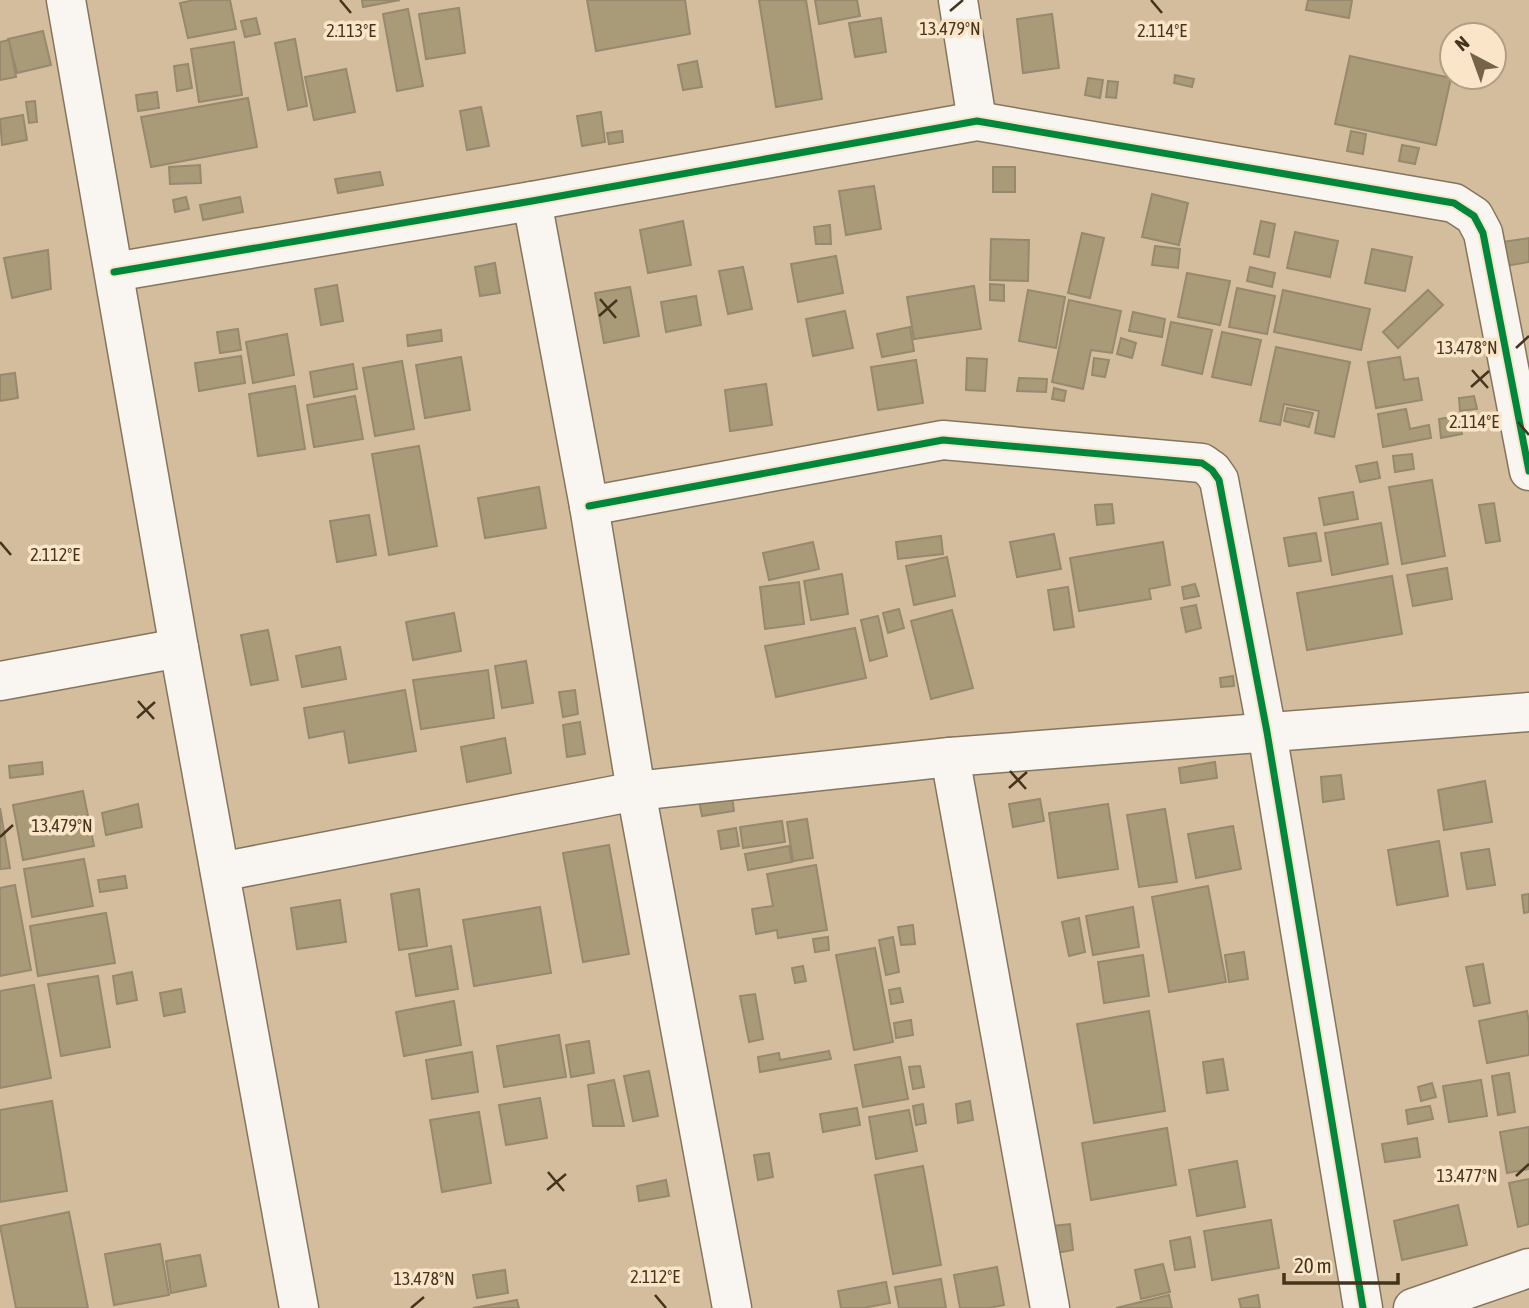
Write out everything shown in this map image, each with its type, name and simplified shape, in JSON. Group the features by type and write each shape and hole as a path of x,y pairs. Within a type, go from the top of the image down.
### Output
{"street":[{"path":"66,0 179,648 299,1308"},
{"path":"958,0 977,121"},
{"path":"114,272 977,121 1454,203 1474,216 1483,233 1529,471"},
{"path":"531,201 589,506 636,790 732,1308"},
{"path":"589,506 943,440 1202,463 1212,470 1219,480 1267,732 1363,1308"},
{"path":"0,681 179,648"},
{"path":"220,872 636,790 950,757 1529,712"},
{"path":"950,757 1050,1308"},
{"path":"1413,1308 1529,1268"}],"building":[{"path":"194,0 230,0 236,29 188,38 180,3"},
{"path":"362,0 400,0 363,7"},
{"path":"587,0 685,0 690,34 596,51"},
{"path":"759,0 806,0 822,99 776,107"},
{"path":"815,0 857,0 860,16 819,24"},
{"path":"1308,0 1352,0 1349,18 1306,10"},
{"path":"459,8 465,53 426,59 419,14"},
{"path":"408,9 423,86 397,91 383,14"},
{"path":"1052,14 1059,68 1023,73 1017,19"},
{"path":"256,18 260,34 245,37 241,21"},
{"path":"881,18 886,52 855,57 849,23"},
{"path":"43,31 51,65 17,73 8,39"},
{"path":"295,39 307,106 288,110 275,43"},
{"path":"9,40 16,77 0,80 0,42"},
{"path":"234,42 242,95 199,102 191,49"},
{"path":"1350,56 1438,75 1438,91 1448,91 1436,145 1335,124"},
{"path":"697,61 702,87 683,90 678,65"},
{"path":"188,64 192,88 177,91 174,66"},
{"path":"346,69 355,112 314,120 305,77"},
{"path":"1175,75 1194,79 1192,87 1174,83"},
{"path":"1088,78 1103,80 1100,98 1085,95"},
{"path":"1108,81 1118,82 1116,98 1106,97"},
{"path":"157,92 159,108 138,111 136,95"},
{"path":"248,98 257,147 151,167 141,117"},
{"path":"35,101 37,122 29,123 26,102"},
{"path":"481,107 489,146 467,150 460,111"},
{"path":"601,112 605,142 582,146 577,116"},
{"path":"23,115 27,140 2,145 0,119"},
{"path":"622,131 623,142 609,144 607,133"},
{"path":"1351,131 1366,134 1363,154 1347,151"},
{"path":"1402,145 1419,148 1415,164 1399,161"},
{"path":"200,165 201,183 170,184 169,167"},
{"path":"993,167 1015,167 1015,192 993,192"},
{"path":"380,172 383,185 338,193 335,179"},
{"path":"874,186 881,229 846,235 839,191"},
{"path":"1152,194 1188,203 1179,245 1142,237"},
{"path":"186,197 189,209 175,212 173,200"},
{"path":"240,197 243,212 203,220 200,205"},
{"path":"683,221 691,265 648,273 640,230"},
{"path":"1261,221 1275,224 1269,257 1254,254"},
{"path":"830,225 831,244 816,244 814,227"},
{"path":"1295,232 1338,241 1330,277 1287,268"},
{"path":"1082,233 1104,238 1090,298 1068,293"},
{"path":"1529,238 1529,262 1505,266 1502,242"},
{"path":"991,239 1029,240 1028,281 990,280"},
{"path":"1155,246 1180,249 1178,268 1152,265"},
{"path":"1372,249 1412,257 1405,291 1365,283"},
{"path":"48,250 51,289 12,298 4,258"},
{"path":"836,256 843,293 798,302 791,264"},
{"path":"495,263 500,293 480,296 475,267"},
{"path":"743,267 752,309 728,314 719,271"},
{"path":"1250,267 1275,273 1272,287 1247,281"},
{"path":"1187,273 1230,281 1220,325 1178,317"},
{"path":"990,284 1004,285 1004,301 990,300"},
{"path":"337,285 343,321 321,325 315,289"},
{"path":"974,286 981,329 914,339 907,297"},
{"path":"630,287 639,336 604,343 595,293"},
{"path":"1237,288 1275,296 1267,334 1229,327"},
{"path":"1028,290 1065,297 1056,348 1019,341"},
{"path":"1283,290 1370,309 1361,350 1274,332"},
{"path":"1428,290 1443,305 1398,348 1383,332"},
{"path":"696,296 701,325 666,332 661,302"},
{"path":"1069,300 1121,311 1112,353 1091,350 1083,389 1052,382"},
{"path":"845,311 853,348 813,356 806,319"},
{"path":"1133,312 1165,319 1162,337 1129,331"},
{"path":"1171,322 1212,330 1202,374 1162,365"},
{"path":"910,327 914,351 882,357 877,334"},
{"path":"238,329 241,350 220,353 217,332"},
{"path":"441,330 442,341 408,346 407,335"},
{"path":"1222,332 1261,340 1251,385 1212,377"},
{"path":"287,334 294,375 253,383 246,342"},
{"path":"1121,338 1136,343 1132,358 1117,354"},
{"path":"1276,347 1350,362 1334,437 1315,433 1319,411 1284,404 1280,425 1260,421"},
{"path":"241,356 245,383 199,391 195,363"},
{"path":"461,357 470,410 425,418 416,365"},
{"path":"1400,357 1404,380 1418,378 1422,400 1376,408 1368,362"},
{"path":"967,358 987,359 985,391 966,390"},
{"path":"1094,358 1109,360 1105,377 1092,375"},
{"path":"916,360 923,403 878,410 871,367"},
{"path":"402,361 414,429 375,436 363,368"},
{"path":"353,364 357,389 314,397 310,372"},
{"path":"15,373 18,398 0,401 0,375"},
{"path":"1019,378 1047,379 1046,392 1017,391"},
{"path":"766,384 772,425 730,431 725,390"},
{"path":"295,386 305,449 258,456 249,394"},
{"path":"1054,388 1066,391 1064,401 1052,399"},
{"path":"355,396 363,439 314,447 307,405"},
{"path":"1474,396 1477,409 1460,411 1459,398"},
{"path":"1287,408 1313,413 1309,427 1284,421"},
{"path":"1406,409 1410,429 1429,425 1431,438 1383,447 1378,414"},
{"path":"1458,416 1462,434 1441,438 1439,419"},
{"path":"419,446 437,546 389,555 372,454"},
{"path":"1412,454 1414,469 1395,472 1393,456"},
{"path":"1377,462 1380,478 1360,482 1356,466"},
{"path":"1432,480 1445,556 1402,564 1389,487"},
{"path":"539,487 546,528 485,538 478,498"},
{"path":"1353,492 1358,519 1324,525 1319,498"},
{"path":"1494,503 1500,541 1486,543 1479,505"},
{"path":"1112,504 1114,523 1097,525 1095,505"},
{"path":"369,515 376,555 337,562 330,521"},
{"path":"1381,523 1388,564 1332,575 1325,533"},
{"path":"1316,533 1321,561 1289,566 1284,538"},
{"path":"1054,534 1061,569 1017,577 1010,542"},
{"path":"941,536 943,554 898,559 896,542"},
{"path":"813,542 819,569 769,580 763,553"},
{"path":"1163,542 1170,585 1149,589 1151,599 1079,611 1070,558"},
{"path":"947,557 955,596 914,605 906,566"},
{"path":"1447,568 1452,599 1413,606 1407,575"},
{"path":"842,574 848,614 811,620 804,581"},
{"path":"1392,576 1402,634 1307,650 1297,593"},
{"path":"799,582 804,624 765,629 760,587"},
{"path":"1195,584 1199,596 1184,599 1182,587"},
{"path":"1068,587 1074,627 1054,630 1048,590"},
{"path":"1196,605 1201,628 1186,632 1181,608"},
{"path":"899,609 904,628 888,633 883,613"},
{"path":"952,610 973,688 931,699 911,621"},
{"path":"454,613 461,651 413,660 406,622"},
{"path":"878,616 887,656 870,661 861,620"},
{"path":"855,628 866,678 776,697 765,646"},
{"path":"268,630 278,680 251,685 241,635"},
{"path":"340,647 346,679 302,687 296,656"},
{"path":"526,661 533,703 502,708 495,666"},
{"path":"488,670 494,718 421,729 413,680"},
{"path":"1233,676 1234,686 1221,687 1220,678"},
{"path":"405,690 416,751 349,763 344,731 309,738 304,708"},
{"path":"575,690 578,714 563,717 559,692"},
{"path":"580,722 585,754 567,757 563,725"},
{"path":"505,738 511,773 467,782 461,747"},
{"path":"42,762 43,774 10,778 9,766"},
{"path":"1215,762 1217,778 1181,783 1179,768"},
{"path":"1341,775 1344,799 1323,802 1321,777"},
{"path":"1485,781 1492,822 1444,830 1438,790"},
{"path":"83,791 94,846 23,860 13,805"},
{"path":"732,796 734,811 702,816 699,801"},
{"path":"1040,799 1044,821 1013,827 1009,804"},
{"path":"138,804 142,827 106,835 102,813"},
{"path":"1108,804 1118,869 1058,878 1049,813"},
{"path":"0,808 10,868 0,869"},
{"path":"1165,809 1177,882 1139,887 1127,815"},
{"path":"807,819 813,858 793,861 787,822"},
{"path":"782,821 785,842 743,848 740,827"},
{"path":"1233,826 1241,869 1196,878 1188,834"},
{"path":"736,828 739,846 721,849 718,831"},
{"path":"1439,841 1448,896 1397,905 1388,850"},
{"path":"609,845 629,954 583,962 563,853"},
{"path":"789,846 792,862 748,870 745,854"},
{"path":"1489,849 1495,885 1467,889 1461,853"},
{"path":"84,859 93,906 32,917 24,869"},
{"path":"816,865 827,930 778,938 777,930 756,934 752,909 773,906 767,874"},
{"path":"125,876 127,888 100,892 98,880"},
{"path":"15,885 31,970 0,976 0,888"},
{"path":"1208,886 1226,982 1169,992 1152,897"},
{"path":"419,889 427,946 399,950 391,894"},
{"path":"1529,894 1529,912 1524,913 1522,895"},
{"path":"340,900 346,942 297,949 291,908"},
{"path":"540,907 551,973 474,986 463,920"},
{"path":"1133,907 1139,947 1093,955 1086,916"},
{"path":"106,913 115,963 38,976 30,926"},
{"path":"1079,918 1085,952 1069,956 1062,922"},
{"path":"913,925 915,944 901,945 898,927"},
{"path":"828,937 829,950 815,952 813,939"},
{"path":"893,937 899,972 886,975 879,940"},
{"path":"451,946 458,989 416,996 409,954"},
{"path":"875,948 893,1042 854,1050 836,955"},
{"path":"1244,952 1248,979 1229,982 1225,955"},
{"path":"1143,955 1149,996 1104,1003 1098,962"},
{"path":"1483,964 1490,1003 1474,1006 1466,967"},
{"path":"803,966 806,981 795,983 792,968"},
{"path":"132,972 137,1000 117,1004 113,976"},
{"path":"98,976 110,1047 61,1056 48,984"},
{"path":"34,985 51,1078 0,1088 0,991"},
{"path":"900,988 903,1002 891,1004 889,990"},
{"path":"181,989 185,1012 164,1016 160,993"},
{"path":"755,994 763,1039 749,1042 740,996"},
{"path":"454,1001 461,1045 404,1056 396,1012"},
{"path":"1149,1011 1165,1111 1094,1123 1077,1024"},
{"path":"1527,1011 1529,1055 1487,1063 1479,1021"},
{"path":"911,1020 913,1035 896,1038 894,1023"},
{"path":"559,1035 566,1077 504,1087 497,1046"},
{"path":"589,1041 594,1073 571,1077 566,1045"},
{"path":"829,1051 831,1059 760,1072 758,1057 779,1053 780,1060"},
{"path":"472,1052 478,1092 432,1099 426,1060"},
{"path":"900,1057 908,1099 863,1107 855,1065"},
{"path":"1223,1059 1228,1090 1207,1093 1203,1062"},
{"path":"920,1066 924,1087 913,1089 909,1067"},
{"path":"649,1071 658,1116 633,1121 624,1076"},
{"path":"1509,1073 1515,1112 1498,1115 1492,1076"},
{"path":"614,1080 624,1126 593,1126 588,1085"},
{"path":"1481,1080 1487,1116 1449,1122 1443,1086"},
{"path":"1432,1083 1436,1097 1421,1101 1418,1087"},
{"path":"540,1098 547,1138 506,1145 499,1105"},
{"path":"52,1101 67,1191 0,1202 0,1110"},
{"path":"970,1101 973,1120 958,1123 956,1104"},
{"path":"923,1104 926,1123 916,1125 913,1106"},
{"path":"1430,1106 1433,1119 1408,1124 1406,1110"},
{"path":"857,1108 860,1125 823,1132 820,1114"},
{"path":"909,1110 917,1151 876,1159 869,1117"},
{"path":"479,1112 491,1183 442,1192 430,1120"},
{"path":"1529,1127 1529,1169 1507,1173 1500,1132"},
{"path":"1167,1128 1176,1185 1091,1200 1082,1143"},
{"path":"1417,1138 1420,1157 1385,1162 1382,1144"},
{"path":"769,1153 773,1177 758,1180 754,1155"},
{"path":"1237,1161 1245,1207 1197,1216 1189,1170"},
{"path":"923,1166 941,1265 893,1274 875,1175"},
{"path":"1529,1179 1529,1224 1518,1227 1509,1183"},
{"path":"666,1180 669,1196 639,1201 637,1186"},
{"path":"1458,1205 1467,1245 1402,1260 1394,1221"},
{"path":"69,1212 88,1308 16,1308 0,1226"},
{"path":"1271,1220 1279,1268 1212,1280 1204,1231"},
{"path":"1070,1224 1073,1250 1056,1253 1053,1226"},
{"path":"1190,1237 1195,1267 1175,1270 1170,1241"},
{"path":"160,1244 169,1295 114,1305 105,1254"},
{"path":"200,1255 206,1286 171,1293 166,1261"},
{"path":"1163,1264 1170,1292 1141,1299 1135,1270"},
{"path":"997,1267 1004,1305 960,1308 954,1275"},
{"path":"505,1270 508,1293 477,1298 473,1275"},
{"path":"941,1279 946,1308 899,1308 895,1287"},
{"path":"886,1282 890,1303 863,1308 841,1308 838,1291"},
{"path":"1169,1295 1172,1308 1116,1308"},
{"path":"1258,1295 1260,1308 1241,1308 1239,1299"},
{"path":"517,1300 519,1308 473,1308"}],"cycle path":[{"path":"114,272 532,201 977,121 1454,203 1474,216 1483,233 1529,471"},
{"path":"589,506 943,440 1202,463 1212,470 1219,480 1267,732 1363,1308"}]}
